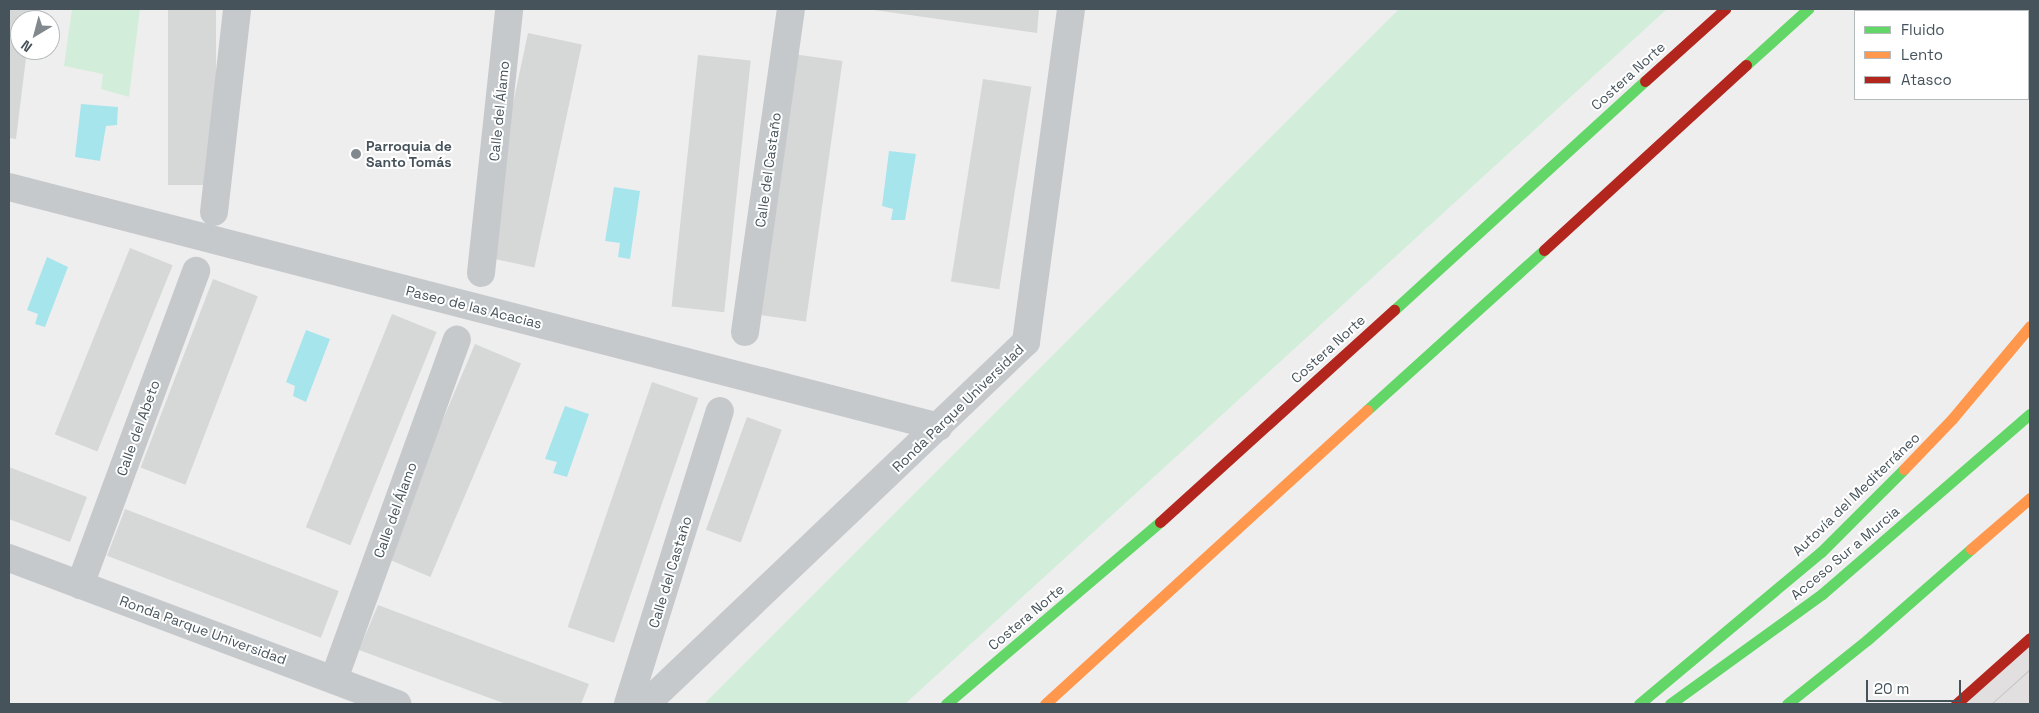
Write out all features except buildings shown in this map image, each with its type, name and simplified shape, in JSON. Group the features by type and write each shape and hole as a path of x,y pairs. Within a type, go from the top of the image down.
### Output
{"main road":[{"name":"Costera Norte","path":"946,704 1126,553 1725,9"},
{"path":"1045,704 1808,9"},
{"name":"Autovía del Mediterráneo","path":"1639,704 1821,552 1881,494 1952,419 2030,326"},
{"name":"Acceso Sur a Murcia","path":"1670,704 1822,594 2030,414"},
{"path":"1787,704 1875,634 2030,498"},
{"path":"1956,704 2030,638"}],"street":[{"path":"214,212 237,9"},
{"name":"Calle del Álamo","path":"482,273 509,9"},
{"name":"Calle del Castaño","path":"744,332 791,9"},
{"name":"Ronda Parque Universidad","path":"646,704 940,427 1026,342 1071,9"},
{"name":"Paseo de las Acacias","path":"9,187 940,427"},
{"name":"Calle del Abeto","path":"80,585 196,271"},
{"name":"Calle del Álamo","path":"334,679 457,340"},
{"name":"Calle del Castaño","path":"628,704 720,411"},
{"name":"Ronda Parque Universidad","path":"9,558 398,704"}],"shaded area":[{"path":"2030,638 2030,704 1956,704"}],"green space":[{"path":"72,9 140,9 129,97 101,89 103,74 64,66"},
{"path":"1399,9 1667,9 905,704 704,704"}],"water":[{"path":"81,104 118,107 117,125 106,126 100,161 75,157"},
{"path":"889,151 916,154 905,220 891,220 893,209 882,206"},
{"path":"614,187 640,191 630,259 618,257 620,243 605,241"},
{"path":"47,257 68,267 45,327 35,324 38,314 27,310"},
{"path":"306,330 330,339 306,402 293,396 295,386 286,382"},
{"path":"565,406 589,414 567,477 553,473 557,462 545,459"}],"tram line":[{"path":"1991,704 2030,669"}],"traffic: fast":[{"path":"1746,65 1808,9"},
{"path":"1394,310 1645,81"},
{"path":"1367,410 1544,250"},
{"path":"1670,704 1822,594 2030,414"},
{"path":"1639,704 1821,552 1904,469"},
{"path":"946,704 1160,522"},
{"path":"1787,704 1867,640 1971,549"}],"traffic: slow":[{"path":"1904,469 1952,419 2030,326"},
{"path":"1045,704 1367,410"},
{"path":"1971,549 2030,498"}],"traffic: jam":[{"path":"1645,81 1725,9"},
{"path":"1544,250 1746,65"},
{"path":"1160,522 1394,310"},
{"path":"1956,704 2030,638"}],"place":[{"name":"Parroquia de Santo Tomás","path":"356,154"}]}
